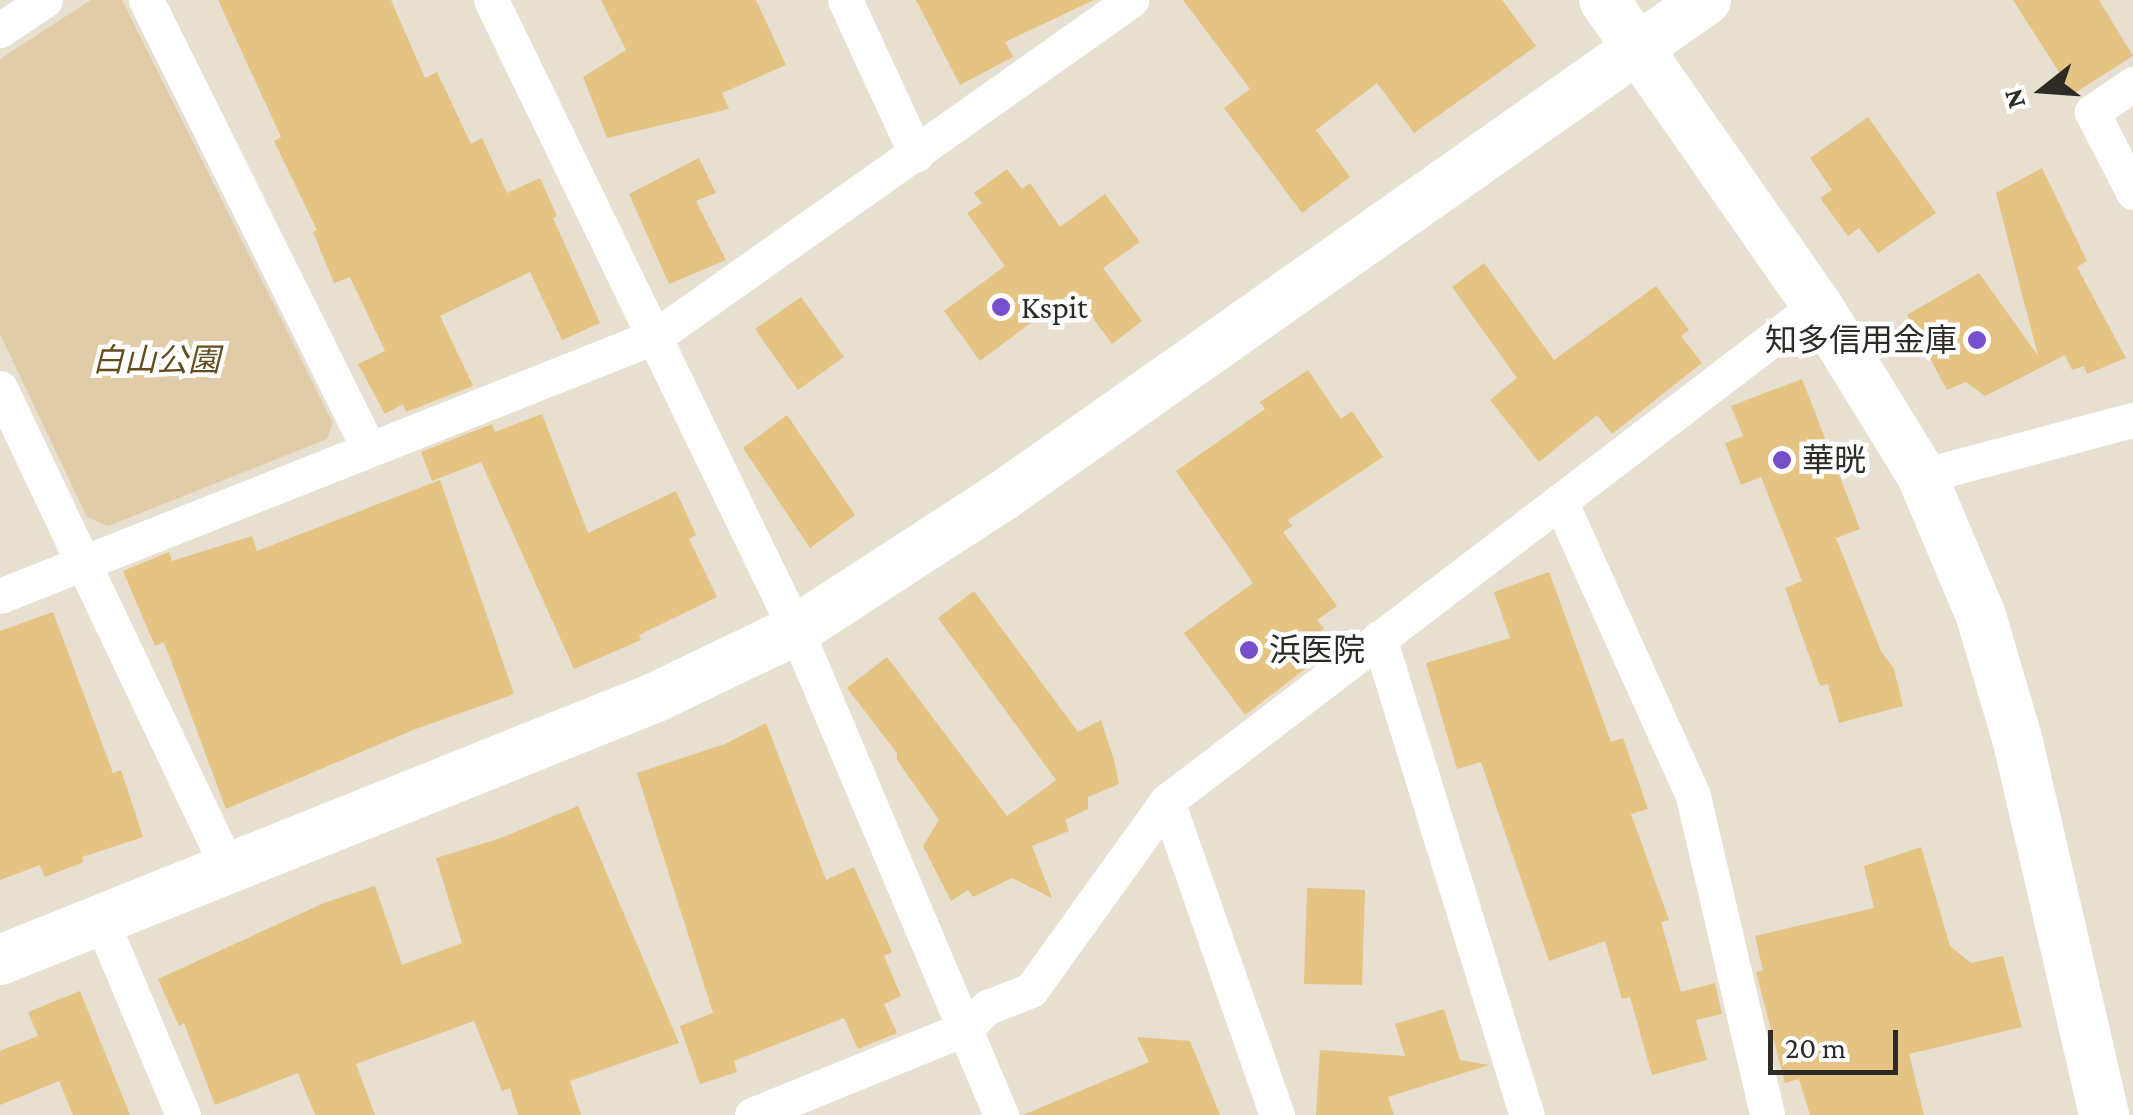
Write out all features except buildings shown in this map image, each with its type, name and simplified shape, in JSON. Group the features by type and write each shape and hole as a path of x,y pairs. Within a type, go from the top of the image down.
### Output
{"street":[{"path":"0,30 45,0"},
{"path":"146,0 368,448"},
{"path":"491,0 796,630 1001,1115"},
{"path":"845,0 916,154"},
{"path":"0,596 656,336 1131,0"},
{"path":"1604,0 1817,305 1922,476 1981,616 2018,742 2104,1115"},
{"path":"0,960 654,698 796,630 1004,495 1706,0"},
{"path":"2133,84 2092,112 2133,192"},
{"path":"752,1115 964,1029 988,1008 1030,990 1167,801 1817,305"},
{"path":"0,388 228,868"},
{"path":"1922,476 2133,420"},
{"path":"1560,501 1693,796 1767,1115"},
{"path":"1379,638 1527,1115"},
{"path":"1167,801 1277,1115"},
{"path":"101,920 183,1115"}],"green space":[{"name":"白山公園","path":"91,0 122,0 333,423 327,439 108,526 87,517 0,334 0,59"}],"place":[{"name":"Kspit","path":"1001,307"},
{"name":"知多信用金庫","path":"1977,340"},
{"name":"華晄","path":"1782,460"},
{"name":"浜医院","path":"1249,650"}]}
